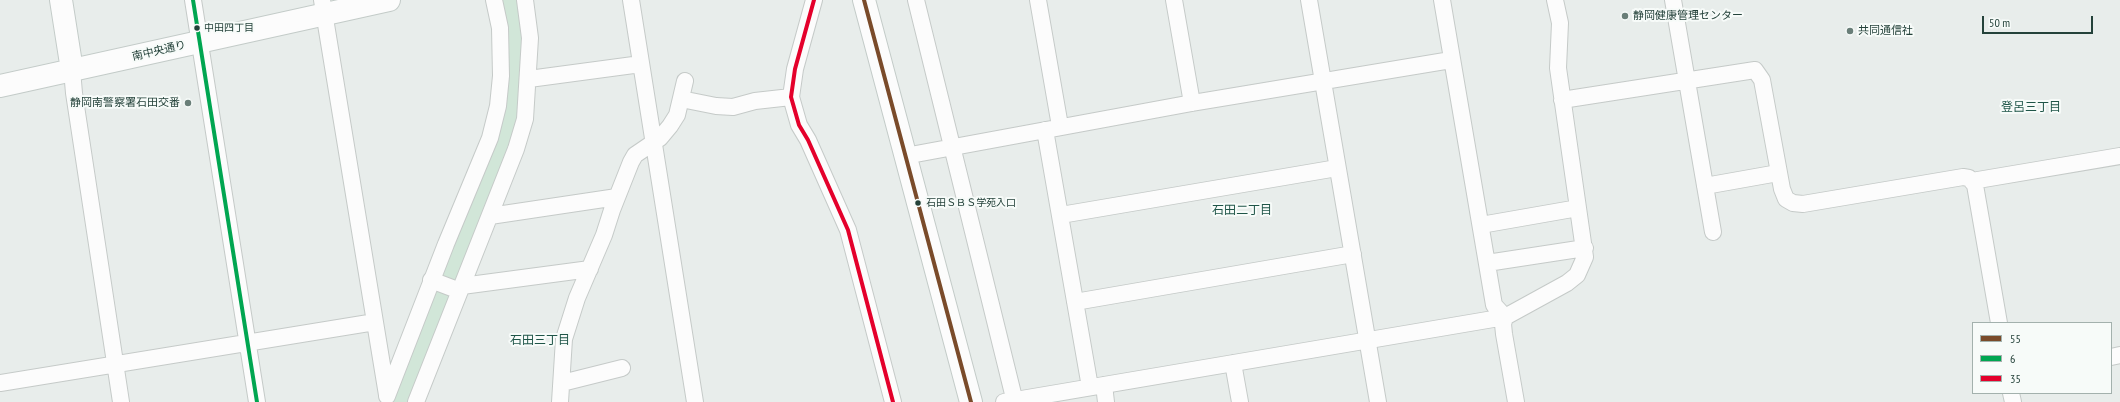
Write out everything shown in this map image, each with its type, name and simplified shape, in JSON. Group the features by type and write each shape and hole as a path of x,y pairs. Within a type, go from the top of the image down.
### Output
{"street":[{"path":"61,0 121,402"},
{"path":"193,0 257,402"},
{"name":"南中央通り","path":"0,86 199,42 323,7 389,0"},
{"path":"387,399 431,280 490,138 498,106 501,76 500,28 494,0"},
{"path":"416,402 490,216 525,119 529,78 530,38 526,0"},
{"path":"631,0 695,402"},
{"path":"814,0 795,69 791,97 799,125 808,140 848,230 893,402"},
{"path":"864,0 971,402"},
{"path":"916,0 1011,401 1505,317 1567,283 1577,275 1585,256 1585,248 1558,68 1560,23 1555,0"},
{"path":"1038,0 1061,215 1076,302 1096,386 1106,402"},
{"path":"1174,0 1192,102"},
{"path":"1309,0 1378,402"},
{"path":"1442,0 1451,60 1494,305 1505,317"},
{"path":"1673,0 1713,232"},
{"path":"323,7 387,399"},
{"path":"905,156 1192,102 1451,60"},
{"path":"529,78 641,64"},
{"path":"1562,100 1756,70 1760,73 1762,80 1782,189 1786,199 1793,203 1803,204 1963,177 1972,181 2120,156"},
{"path":"560,402 564,339 577,298 604,235 617,197 635,155 654,143 670,126 676,115 681,100 685,81"},
{"path":"681,100 716,106 733,107 756,101 791,97"},
{"path":"1061,215 1337,168"},
{"path":"1705,186 1778,173"},
{"path":"1972,181 1975,185 1999,322"},
{"path":"490,216 617,197"},
{"path":"1481,225 1578,208"},
{"path":"1487,263 1585,248"},
{"path":"1076,302 1353,254"},
{"path":"431,280 461,289 590,269"},
{"path":"1505,317 1503,324 1504,334 1516,402"},
{"path":"0,383 248,344 375,322"},
{"path":"1233,363 1240,402"},
{"path":"562,383 622,368"}],"green space":[{"path":"499,0 519,0 523,21 519,120 457,283 441,275 493,143"},
{"path":"439,289 447,292 450,297 408,402 393,402 392,397 433,291"}],"transit line":[{"name":"6","path":"193,0 257,402"},
{"name":"35","path":"814,0 795,69 791,97 799,125 808,140 848,230 893,402"},
{"name":"55","path":"864,0 971,402"}],"place":[{"name":"静岡健康管理センター","path":"1625,16"},
{"name":"中田四丁目","path":"197,28"},
{"name":"共同通信社","path":"1850,31"},
{"name":"静岡南警察署石田交番","path":"188,103"},
{"name":"石田ＳＢＳ学苑入口","path":"918,203"}],"district":[{"name":"登呂三丁目","path":"2031,108"},
{"name":"石田二丁目","path":"1242,211"},
{"name":"石田三丁目","path":"540,341"}]}
